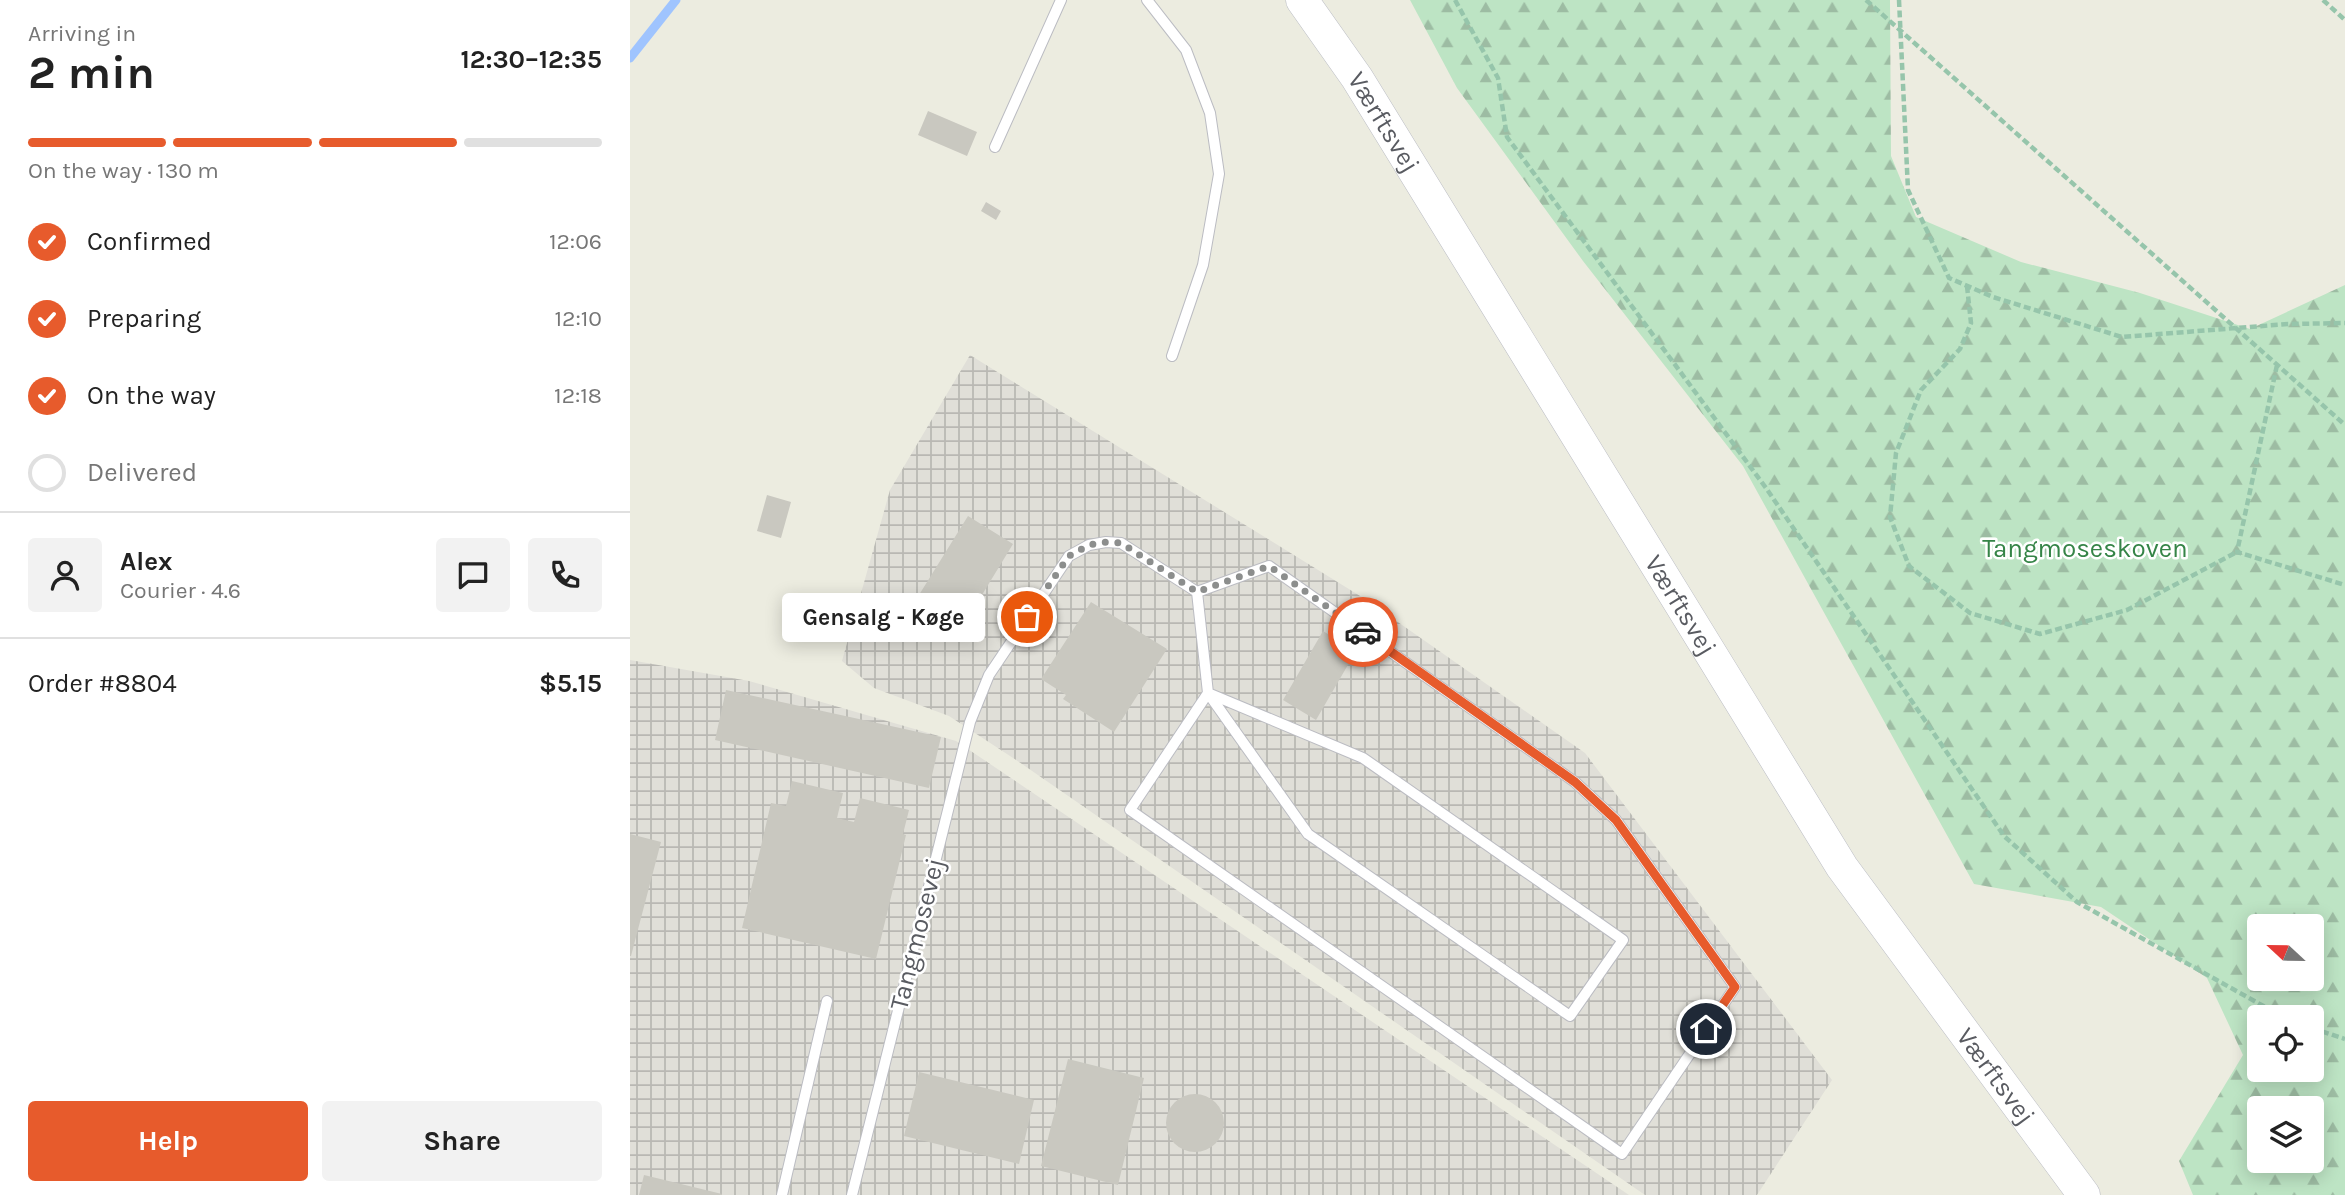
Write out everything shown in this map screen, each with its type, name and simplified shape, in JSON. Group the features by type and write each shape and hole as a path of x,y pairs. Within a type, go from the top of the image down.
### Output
{"street":[{"name":"Værftsvej","path":"1302,0 1364,90 1842,867 2084,1195"}],"lane":[{"path":"995,147 1061,0"},
{"path":"1147,0 1186,50 1210,113 1220,174 1203,265 1172,356"},
{"name":"Tangmosevej","path":"852,1195 970,722 989,675 1069,556 1089,545 1121,543 1197,592"},
{"path":"1208,693 1130,810 1622,1154 1735,987 1616,820 1575,782 1269,566 1197,592 1208,693 1308,834 1570,1017 1623,940 1363,758 1208,693"},
{"path":"782,1195 827,1001"}],"path":[{"path":"1455,0 1498,78 1507,137 1766,488 2004,835 2077,902 2262,1005"},
{"path":"1867,0 2345,425"},
{"path":"1899,0 1908,190 1949,278 1993,297 2122,337 2345,323"},
{"path":"2323,0 2345,20"},
{"path":"1967,286 1971,323 1960,349 1921,390 1896,453 1890,517 1909,566 1970,613 2040,634 2127,610 2237,552 2345,585"},
{"path":"2237,552 2277,364"},
{"path":"2324,1032 2345,1039"}],"shaded area":[{"path":"970,355 1365,599 1585,753 1832,1080 1757,1195 1645,1195 1022,764 949,716 874,688 842,661 890,490"},
{"path":"630,660 749,681 956,741 1629,1195 630,1195"}],"green space":[{"name":"Tangmoseskoven","path":"1410,0 1890,0 1891,156 1916,217 2021,262 2140,293 2250,329 2345,285 2345,1195 2193,1195 2179,1161 2243,1055 2207,978 2101,907 1974,884 1743,466 1583,261 1457,88"}],"building":[{"path":"928,111 977,132 967,156 918,135"},
{"path":"986,202 1001,211 996,220 981,211"},
{"path":"767,495 791,502 781,538 757,531"},
{"path":"968,516 1013,544 960,631 914,603"},
{"path":"1091,602 1167,649 1114,732 1063,699 1066,695 1041,679"},
{"path":"1323,631 1356,651 1316,720 1283,700"},
{"path":"726,690 941,737 929,788 715,740"},
{"path":"792,781 843,793 837,818 854,822 860,798 909,810 903,834 906,835 876,959 742,928 771,803 786,806"},
{"path":"630,834 661,842 631,956 630,956"},
{"path":"1068,1059 1144,1078 1118,1185 1041,1166"},
{"path":"919,1072 1034,1100 1019,1164 904,1136"},
{"path":"1195,1094 1211,1099 1219,1107 1224,1123 1219,1139 1211,1147 1195,1152 1179,1147 1171,1139 1166,1123 1171,1107 1179,1099"},
{"path":"644,1175 722,1194 722,1195 639,1195"}],"waterway":[{"path":"630,58 676,0"}],"way so far":[{"path":"1027,617 1069,556 1089,545 1106,542 1121,543 1197,592 1269,566 1363,632"}],"place":[{"name":"Gensalg - Køge","path":"1027,617"}],"route":[{"path":"1363,632 1575,782 1616,820 1735,987 1706,1029"}]}
